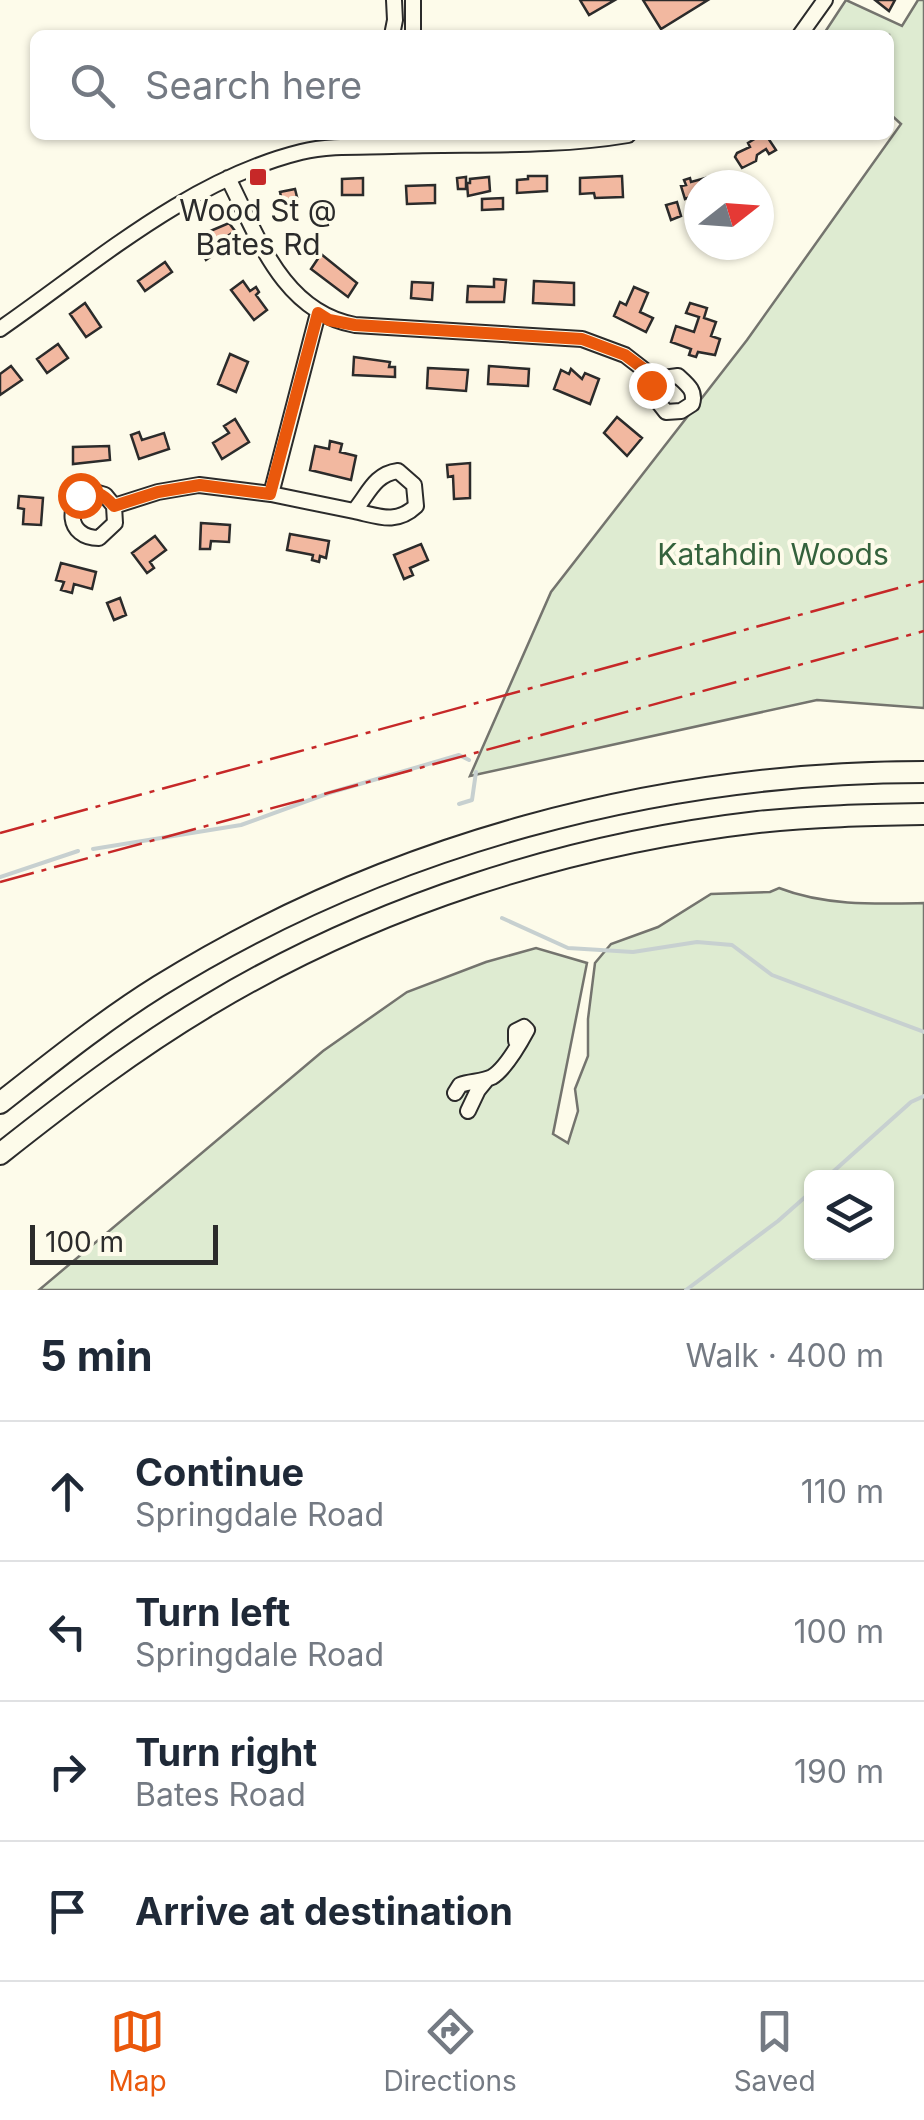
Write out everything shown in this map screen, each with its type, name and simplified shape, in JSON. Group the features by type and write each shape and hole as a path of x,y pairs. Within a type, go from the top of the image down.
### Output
{"highway":[{"path":"0,1104 74,1046 185,971 292,914 401,867 596,808 682,791 785,778 924,772"},
{"path":"0,1154 102,1076 212,1002 352,932 415,907 565,858 719,827 924,814"}],"street":[{"path":"393,30 394,0"},
{"path":"412,0 414,30"},
{"path":"804,30 825,0"},
{"path":"324,150 331,140"},
{"path":"0,329 160,217 228,178 304,152 358,141 506,144 560,140"},
{"path":"228,178 294,294 329,320 355,325 582,339 625,355 656,378"},
{"path":"270,494 318,313"},
{"path":"114,506 158,492 200,485 354,511"},
{"path":"468,1112 478,1090 524,1038 524,1026 516,1031 516,1042"},
{"path":"456,1093 460,1085 488,1078"}],"green space":[{"name":"Katahdin Woods","path":"846,0 902,26 918,0 924,0 924,708 817,700 470,776 551,592 747,340 890,140 894,140 901,124 894,118 894,30 826,30"},
{"path":"779,888 851,903 924,903 924,1290 39,1290 323,1051 407,992 536,948 587,963 553,1134 568,1143 578,1111 575,1089 588,1056 595,963 611,944 658,927 711,894 770,892"}],"building":[{"path":"580,0 615,0 589,15"},
{"path":"643,0 708,0 661,29"},
{"path":"875,0 895,0 889,11"},
{"path":"769,140 776,150 769,154 766,149 757,155 756,161 742,168 735,157 750,147 748,143"},
{"path":"547,176 547,191 517,193 517,180"},
{"path":"622,176 623,197 580,194 580,178"},
{"path":"466,177 466,189 458,189 457,178"},
{"path":"489,177 490,191 468,196 470,179"},
{"path":"363,178 363,195 342,195 342,179"},
{"path":"435,185 435,203 407,204 406,186"},
{"path":"295,189 297,197 282,201 280,192"},
{"path":"503,198 503,209 482,210 482,199"},
{"path":"677,202 681,216 671,220 666,205"},
{"path":"229,223 235,231 214,245 219,251 206,260 198,244 211,235 208,232"},
{"path":"321,254 357,283 348,297 311,269"},
{"path":"165,262 172,272 145,291 138,281"},
{"path":"494,279 506,280 504,302 467,302 468,286 494,287"},
{"path":"243,281 250,291 256,287 256,295 267,310 254,320 231,290"},
{"path":"534,281 574,283 574,305 533,303"},
{"path":"412,282 433,283 432,300 411,298"},
{"path":"634,287 648,293 640,312 653,318 646,332 614,316 620,302 626,305"},
{"path":"85,303 101,327 86,337 70,314"},
{"path":"690,303 707,308 704,318 716,322 711,336 720,339 715,355 689,355 691,349 671,342 676,326 694,332 699,317 686,313"},
{"path":"58,344 68,358 47,373 37,359"},
{"path":"230,354 248,362 236,392 218,384"},
{"path":"354,357 390,362 389,367 395,367 395,377 353,375"},
{"path":"11,366 22,380 0,395 0,374"},
{"path":"489,366 529,369 528,386 488,384"},
{"path":"428,368 468,370 466,391 427,388"},
{"path":"571,369 582,379 585,373 599,379 590,404 554,389 561,370 569,374"},
{"path":"617,417 642,438 627,456 604,433"},
{"path":"235,419 249,442 222,459 213,443 229,433 224,426"},
{"path":"139,432 142,440 164,433 169,449 139,459 131,435"},
{"path":"330,441 342,444 340,452 356,456 351,480 310,470 315,446 329,449"},
{"path":"109,446 110,460 73,464 73,447"},
{"path":"470,463 470,498 454,499 453,476 448,477 447,465"},
{"path":"19,496 43,498 41,525 23,524 24,509 18,508"},
{"path":"201,523 230,525 229,542 211,541 210,549 200,549"},
{"path":"290,534 329,541 326,558 320,556 319,562 312,560 313,555 287,550"},
{"path":"155,536 166,550 150,562 154,568 147,573 132,553"},
{"path":"421,544 428,560 410,568 413,575 404,579 394,555"},
{"path":"61,563 96,572 92,589 74,584 72,593 61,590 64,582 56,580"},
{"path":"120,598 126,615 114,620 107,603"}],"waterway":[{"path":"93,849 241,825 329,793 459,755 469,760"},
{"path":"459,804 472,800 476,772"},
{"path":"0,877 78,851"},
{"path":"502,918 568,948 633,952 697,942 732,945 772,975 924,1032"},
{"path":"835,1170 911,1102 924,1096"},
{"path":"686,1290 804,1198"}],"power":[{"path":"0,833 924,581"},
{"path":"0,882 924,631"}],"place":[{"name":"Wood St @ Bates Rd","path":"258,177"}],"route":[{"path":"80,495 92,491 105,495 114,506 158,492 200,485 270,494 318,313 329,320 355,325 582,339 625,355 656,378 651,385"}]}
